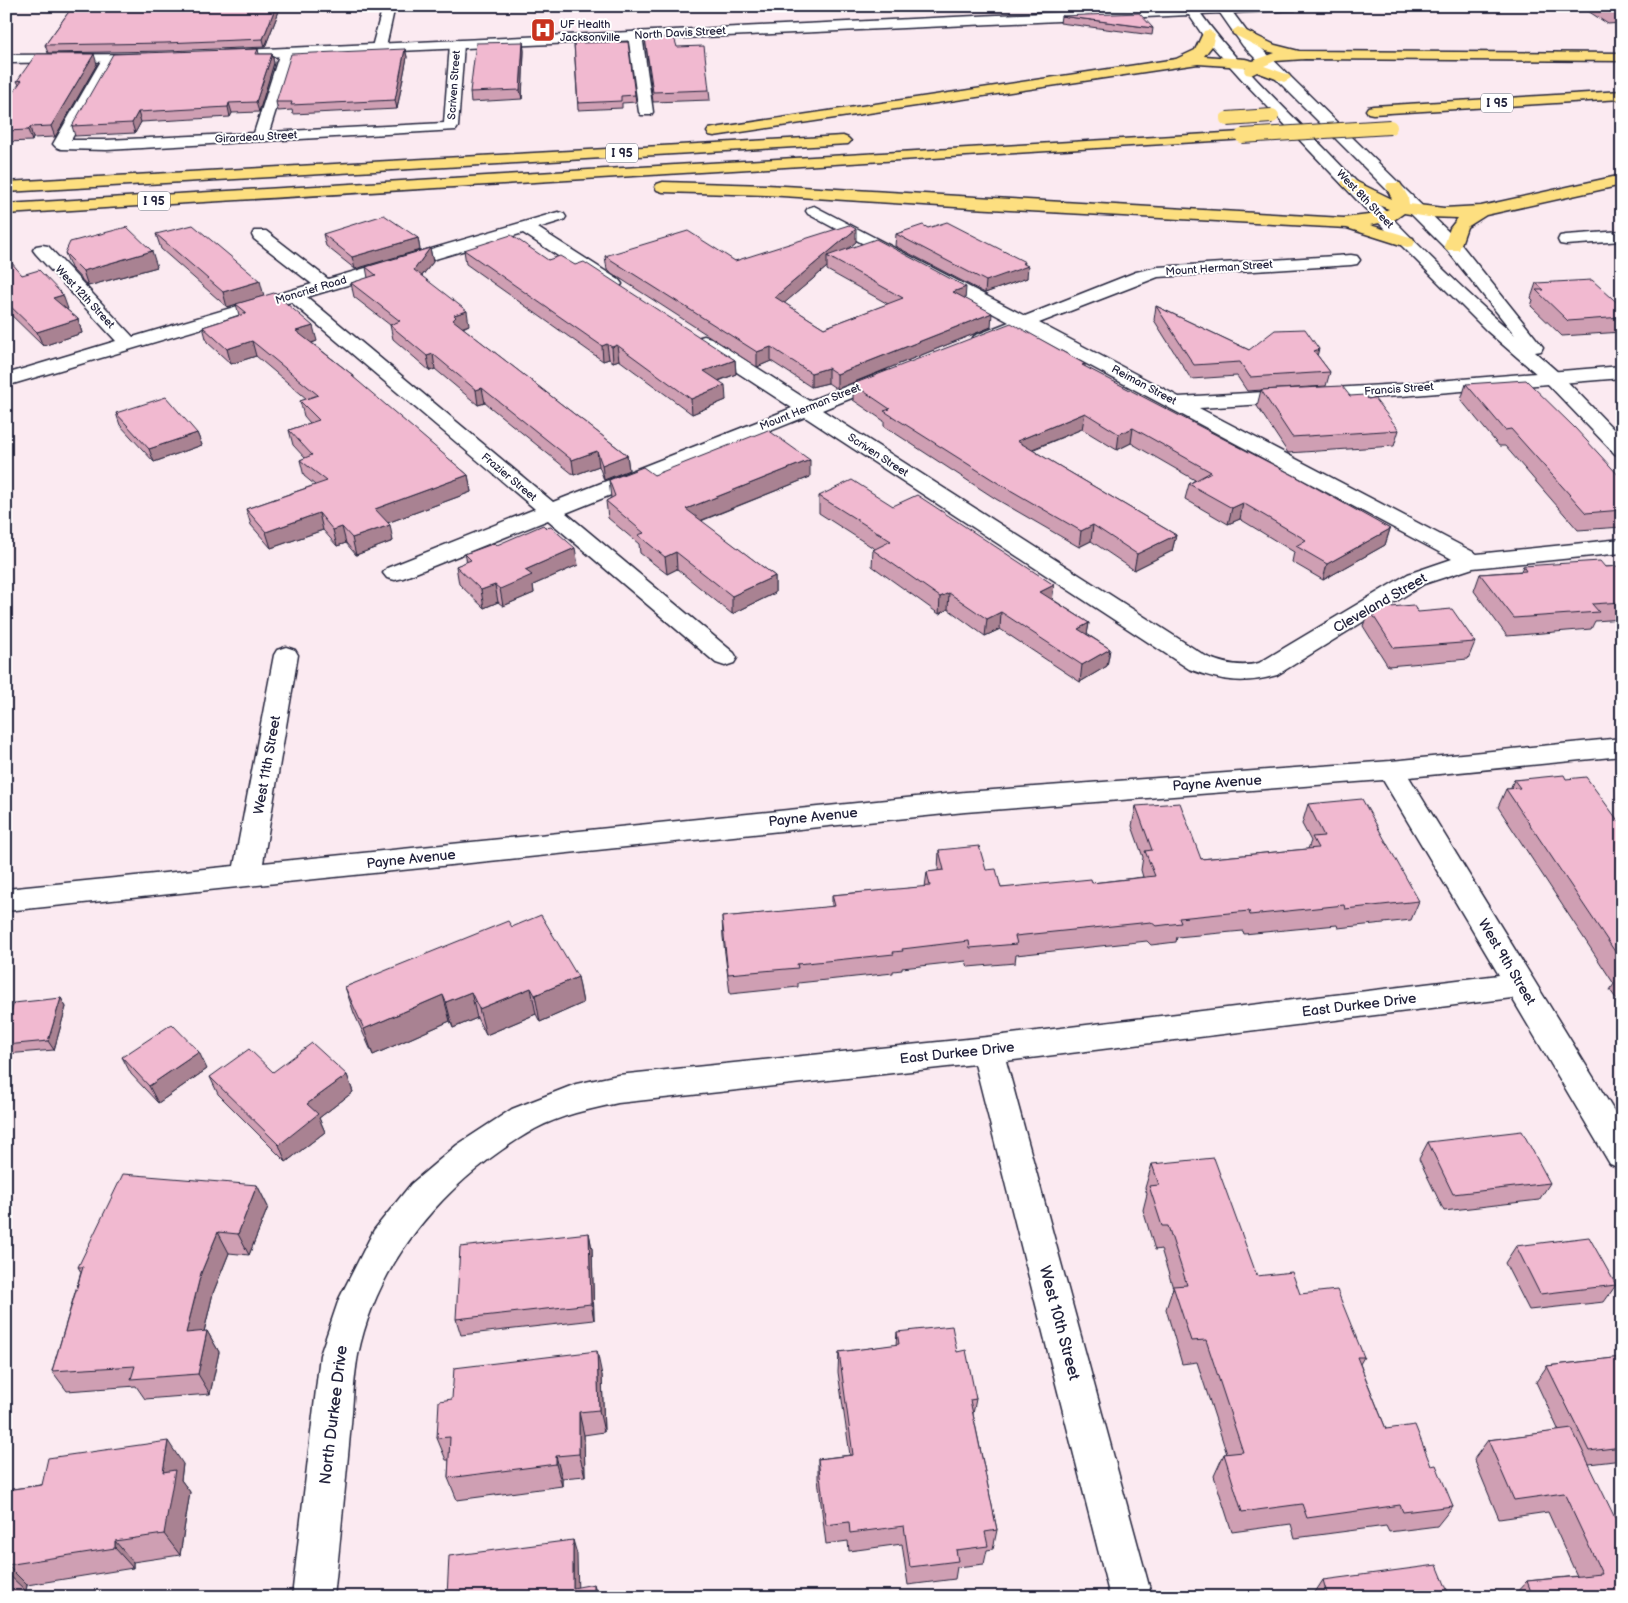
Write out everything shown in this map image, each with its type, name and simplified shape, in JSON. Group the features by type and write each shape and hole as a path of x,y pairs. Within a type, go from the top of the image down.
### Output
{"highway":[{"path":"1238,31 1271,48 1305,55"},
{"path":"1181,62 1200,55 1207,45 1209,34"},
{"path":"439,164 508,152 694,135 1198,60 1260,63 1305,55 1622,57"},
{"path":"1252,82 1250,75 1260,63"},
{"name":"I 95","path":"1368,110 1622,95"},
{"path":"1207,120 1334,112"},
{"name":"I 95","path":"9,209 1409,126"},
{"name":"I 95","path":"12,186 858,140"},
{"path":"1349,183 1383,202 1400,208 1458,214 1622,180"},
{"path":"296,192 442,192 622,186 719,188 1344,223 1383,218 1395,214 1400,208 1401,201 1394,186"},
{"path":"1453,246 1456,229 1467,218 1481,210"},
{"path":"1320,222 1363,228 1407,242"}],"street":[{"path":"379,48 389,6"},
{"name":"North Davis Street","path":"213,55 1192,9 1294,6"},
{"name":"West 8th Street","path":"1223,8 1260,63 1284,78 1453,246 1519,326 1553,378"},
{"name":"West 8th Street","path":"1192,9 1209,34 1233,62 1383,218 1494,327 1553,378 1622,450"},
{"path":"635,36 646,112"},
{"name":"Scriven Street","path":"451,127 457,44"},
{"path":"260,137 287,52"},
{"path":"6,59 157,58"},
{"name":"Girardeau Street","path":"109,59 61,144 107,145 451,127"},
{"name":"Reiman Street","path":"814,211 1473,561"},
{"name":"Moncrief Road","path":"6,380 558,217"},
{"path":"524,226 632,296"},
{"path":"260,235 325,286"},
{"path":"1566,240 1622,236"},
{"name":"West 12th Street","path":"42,250 129,344"},
{"name":"Mount Herman Street","path":"960,348 1142,276 1158,272 1351,260"},
{"name":"Frazier Street","path":"294,295 725,658"},
{"name":"Scriven Street","path":"690,334 1198,663 1217,671 1237,674"},
{"name":"Mount Herman Street","path":"395,573 905,370"},
{"name":"Francis Street","path":"1177,403 1401,390 1622,372"},
{"name":"Cleveland Street","path":"1237,674 1254,674 1268,669 1416,579 1445,568 1473,561 1622,546"},
{"name":"West 11th Street","path":"247,875 286,655"},
{"name":"Payne Avenue","path":"6,900 965,802 1392,770 1622,747"},
{"name":"West 9th Street","path":"1392,770 1622,1154"},
{"name":"East Durkee Drive","path":"423,1195 468,1155 524,1119 576,1098 618,1089 987,1050 1520,985"},
{"name":"West 10th Street","path":"987,1050 1131,1597"},
{"name":"North Durkee Drive","path":"313,1597 339,1354 357,1299 387,1240 423,1195"}],"building":[{"path":"73,6 276,6 263,39 45,45"},
{"path":"1139,13 1153,28 1061,16"},
{"path":"674,37 677,47 704,46 709,90 653,92 645,38"},
{"path":"523,42 520,90 470,92 476,43"},
{"path":"628,42 635,95 621,96 621,101 578,103 574,43"},
{"path":"258,49 256,54 272,54 256,102 229,103 228,107 138,112 132,123 72,126 113,54"},
{"path":"405,49 395,100 291,105 292,102 276,102 291,54"},
{"path":"36,54 94,54 51,126 6,131 6,102 22,80 17,81"},
{"path":"384,215 418,238 352,257 323,234"},
{"path":"947,222 1025,262 1022,263 1028,266 986,281 896,234 923,225 928,228"},
{"path":"193,225 260,281 223,292 156,234"},
{"path":"849,225 856,229 775,297 824,328 903,298 827,256 876,239 966,287 953,292 992,313 837,374 828,368 811,373 771,347 757,352 605,256 688,231 735,261"},
{"path":"127,227 152,251 83,271 65,253 70,242"},
{"path":"511,235 548,260 560,256 575,265 584,262 735,360 704,371 725,385 691,399 617,345 612,347 607,344 602,346 464,250"},
{"path":"430,248 414,270 467,311 454,315 456,317 453,320 627,455 602,465 597,451 572,460 482,388 476,390 433,354 427,356 390,325 400,321 351,283 376,275 366,267"},
{"path":"11,262 22,275 39,270 63,295 53,298 78,319 37,332 6,302 6,263"},
{"path":"1592,280 1622,307 1622,317 1568,321 1536,290 1544,290 1536,283"},
{"path":"274,293 313,326 296,331 354,376 352,376 468,475 375,509 390,525 352,538 342,527 333,530 319,513 266,532 246,509 327,481 300,460 312,455 289,430 319,420 300,401 318,395 252,341 227,349 203,327 247,313 236,304"},
{"path":"1156,306 1249,350 1275,330 1305,329 1319,349 1314,351 1330,372 1250,377 1240,362 1194,365"},
{"path":"1011,323 1085,364 1082,365 1293,475 1390,529 1327,564 1296,546 1306,540 1243,503 1232,508 1189,484 1211,472 1133,428 1119,434 1085,413 1017,441 1176,535 1137,554 1093,525 1081,531 998,483 884,411 890,409 853,384"},
{"path":"1526,380 1575,428 1622,479 1622,510 1586,513 1511,429 1505,430 1466,384"},
{"path":"1342,386 1350,396 1365,395 1368,399 1374,398 1399,430 1292,437 1261,390"},
{"path":"166,397 197,433 149,449 116,413"},
{"path":"768,430 810,460 686,509 775,576 732,596 676,552 665,557 638,535 644,533 606,501 615,496 609,480 643,467 654,475"},
{"path":"852,480 893,506 917,495 1054,585 1040,592 1089,623 1078,629 1110,649 1082,665 1001,612 987,619 949,593 940,597 873,550 891,541 819,496"},
{"path":"543,525 546,528 551,527 575,548 525,570 532,575 500,589 495,585 481,590 456,566 471,560 465,554 495,543 497,545"},
{"path":"1600,561 1605,567 1622,566 1622,602 1592,604 1599,612 1514,618 1480,574 1526,571 1523,566"},
{"path":"1413,605 1418,612 1452,609 1475,642 1394,648 1369,609"},
{"path":"1564,775 1566,779 1586,777 1622,826 1622,962 1506,789 1520,788 1514,780"},
{"path":"1362,799 1419,901 1345,909 1344,905 1250,915 1249,911 1179,918 1181,923 1156,926 1151,922 1015,936 1017,944 970,948 969,941 902,949 903,951 893,952 894,954 797,964 798,968 728,974 722,917 835,906 832,895 930,886 927,872 944,870 939,850 979,846 986,870 996,869 1001,888 1091,879 1092,883 1155,876 1145,851 1152,850 1136,806 1180,803 1201,859 1318,848 1312,837 1324,836 1308,804"},
{"path":"541,915 578,977 535,995 531,988 479,1009 471,992 446,1002 443,995 364,1029 345,987 508,921 512,927"},
{"path":"61,998 48,1041 6,1045 6,1027 14,1003"},
{"path":"172,1024 199,1052 149,1086 122,1057"},
{"path":"312,1043 347,1075 307,1104 318,1114 279,1145 210,1077 249,1049 273,1072"},
{"path":"1522,1131 1550,1183 1453,1194 1428,1142"},
{"path":"1214,1158 1257,1276 1292,1272 1300,1294 1337,1290 1364,1357 1357,1357 1386,1429 1415,1425 1431,1466 1436,1465 1453,1506 1403,1512 1400,1505 1307,1518 1302,1504 1242,1512 1224,1454 1243,1452 1206,1340 1191,1341 1173,1286 1187,1285 1168,1226 1162,1226 1149,1186 1159,1185 1152,1164"},
{"path":"123,1174 257,1185 238,1234 218,1232 201,1273 186,1333 207,1331 198,1374 131,1379 135,1366 52,1371 83,1267 78,1267"},
{"path":"589,1233 591,1304 456,1319 460,1247"},
{"path":"1589,1237 1616,1285 1540,1294 1516,1246"},
{"path":"952,1326 957,1352 966,1350 976,1399 970,1400 997,1530 985,1532 988,1546 956,1550 958,1561 910,1567 904,1526 850,1533 849,1522 826,1525 818,1459 853,1455 839,1352 899,1344 897,1332"},
{"path":"597,1351 599,1410 579,1412 579,1454 556,1456 556,1464 448,1478 450,1437 437,1438 439,1401 452,1399 454,1368"},
{"path":"1622,1357 1622,1447 1589,1451 1547,1366"},
{"path":"1572,1429 1615,1518 1622,1517 1622,1597 1533,1597 1527,1581 1602,1574 1564,1493 1514,1500 1488,1440"},
{"path":"168,1441 163,1472 175,1470 164,1534 115,1541 115,1548 6,1566 6,1490 42,1485 48,1458"},
{"path":"573,1540 573,1588 594,1584 594,1597 447,1597 449,1556"},
{"path":"1437,1565 1450,1597 1328,1597 1323,1580"}],"place":[{"name":"UF Health Jacksonville","path":"543,30"}]}
